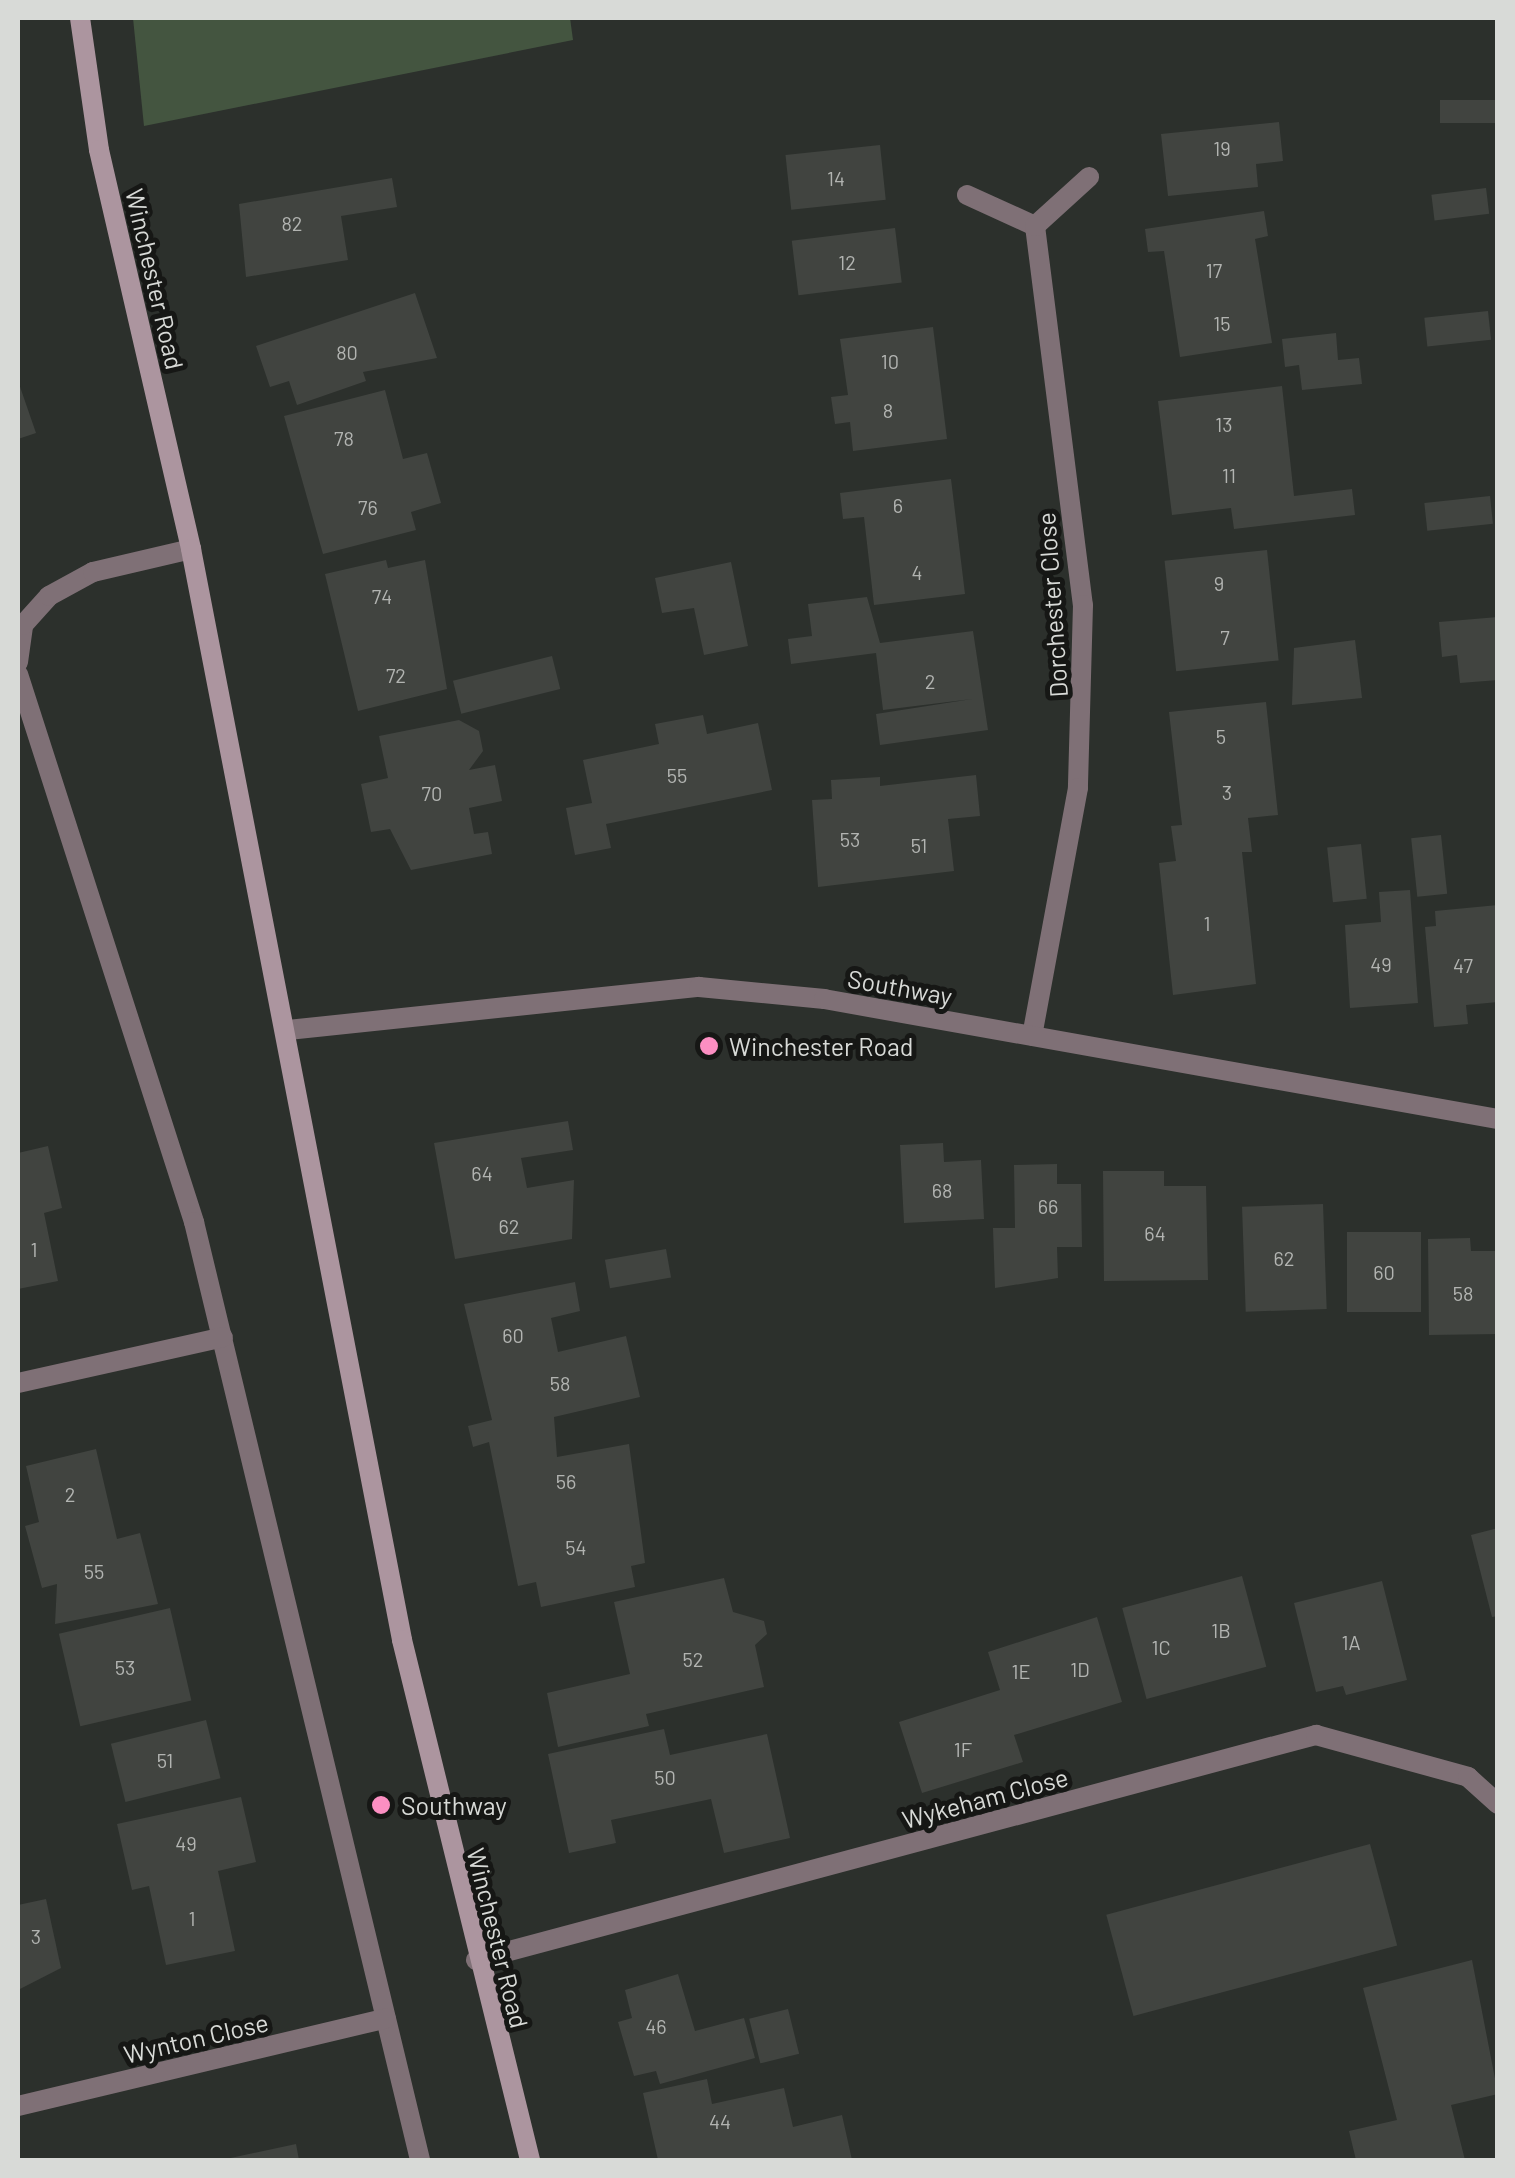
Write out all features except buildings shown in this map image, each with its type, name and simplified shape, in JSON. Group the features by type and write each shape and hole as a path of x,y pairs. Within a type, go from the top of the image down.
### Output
{"street":[{"name":"Winchester Road","path":"80,18 100,150 191,549 288,1030 402,1640 476,1960 530,2160"},
{"path":"967,194 1035,226 1088,178"},
{"name":"Dorchester Close","path":"1032,1036 1087,692 1035,226"},
{"path":"18,662 23,625 49,596 93,572 191,549"},
{"path":"18,674 223,1337 420,2160"},
{"name":"Southway","path":"288,1030 699,987 1032,1036 1498,1119"},
{"path":"18,1383 223,1337"},
{"name":"Wykeham Close","path":"476,1960 1316,1735 1468,1776 1498,1804"},
{"name":"Wynton Close","path":"18,2106 386,2018"}],"green space":[{"path":"133,18 570,18 573,40 144,126"}],"place":[{"name":"Winchester Road","path":"709,1046"},
{"name":"Southway","path":"381,1805"}]}
